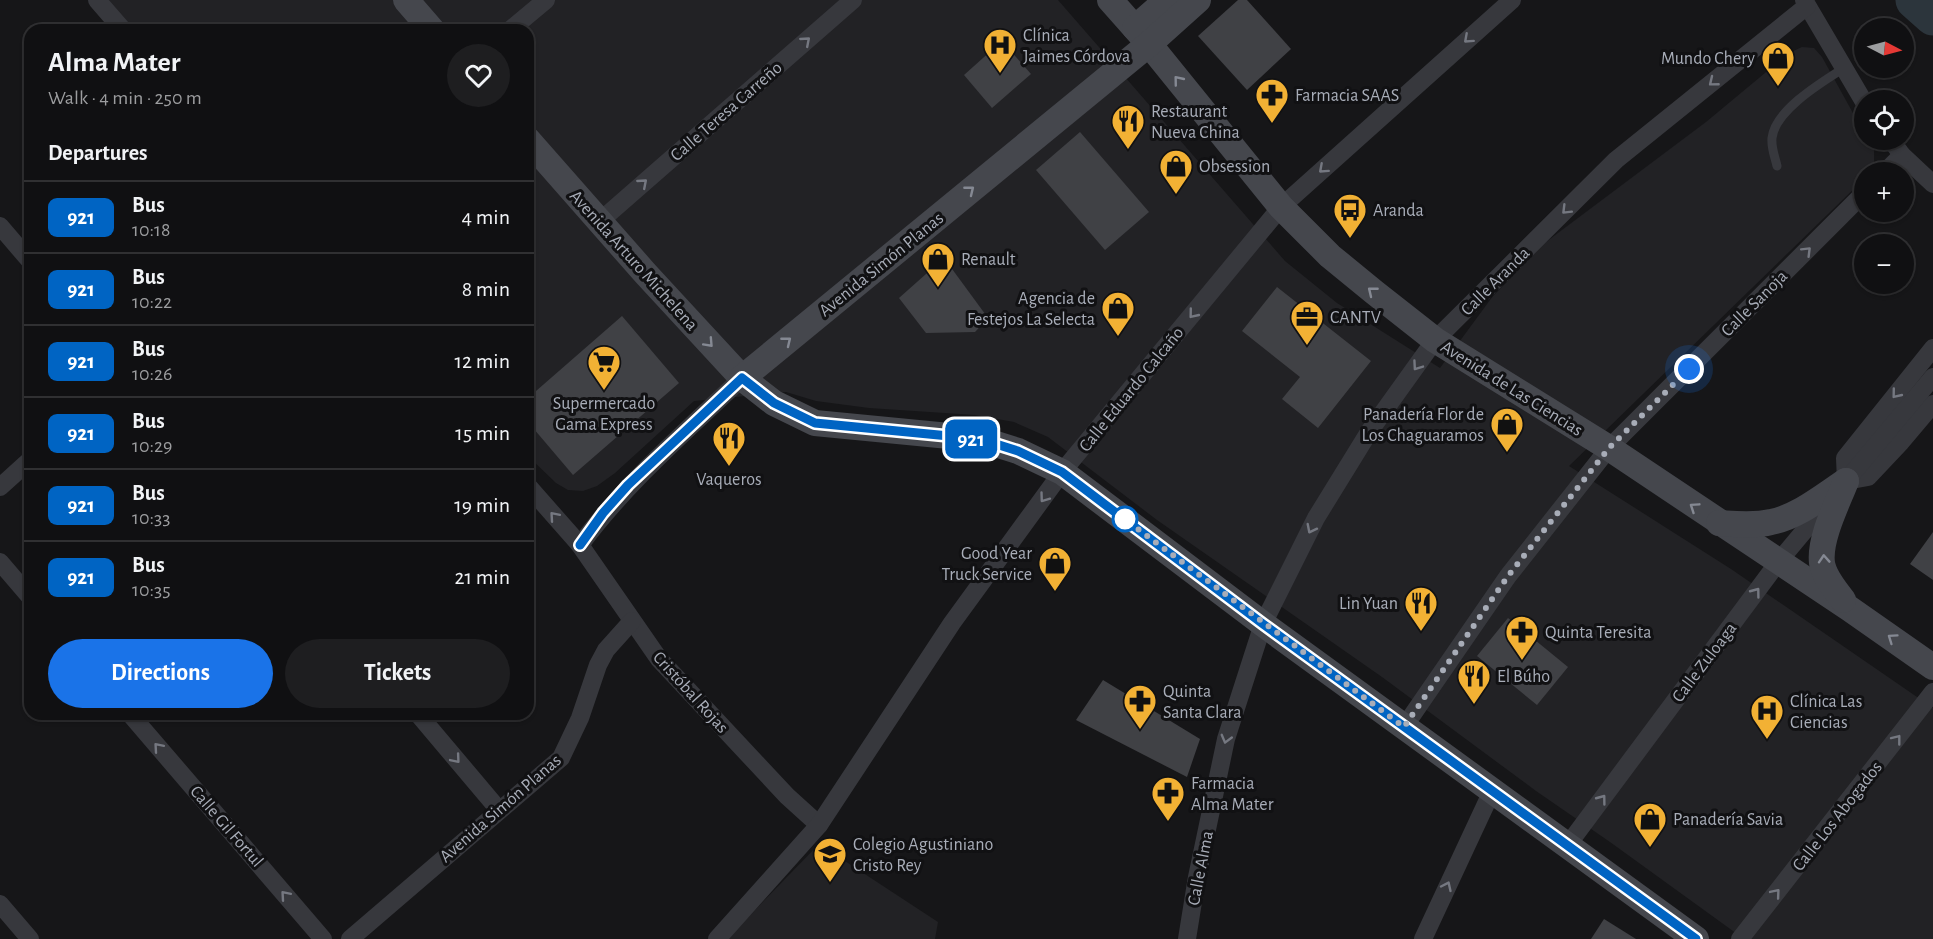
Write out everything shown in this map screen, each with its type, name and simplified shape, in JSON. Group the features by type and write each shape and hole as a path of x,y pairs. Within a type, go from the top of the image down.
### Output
{"street":[{"path":"97,0 118,24"},
{"path":"406,0 427,24"},
{"path":"517,24 546,0"},
{"name":"Calle Teresa Carreño","path":"599,222 853,0"},
{"name":"Avenida de Las Ciencias","path":"1110,0 1281,207 1330,256 1435,340 1609,448 1851,609 1933,667"},
{"name":"Avenida Simón Planas","path":"1142,36 1167,0"},
{"name":"Avenida Simón Planas","path":"580,545 603,513 628,485 742,378 1142,36 1198,0"},
{"name":"Calle Eduardo Calcaño","path":"717,939 819,825 952,623 1062,472 1281,207 1512,0"},
{"path":"1805,3 1857,90"},
{"name":"Calle Aranda","path":"1263,624 1316,518 1370,432 1435,340 1616,160 1805,3"},
{"name":"Avenida Arturo Michelena","path":"534,147 599,222 742,378 774,403 815,423 980,439 1018,451 1062,472 1263,624 1696,939"},
{"path":"1898,150 1933,184"},
{"path":"1895,162 1902,155"},
{"name":"Calle Sanoja","path":"1404,727 1508,576 1609,448 1854,203"},
{"path":"0,226 24,254"},
{"path":"1851,609 1830,582 1822,563 1823,542 1846,481 1845,458 1933,348"},
{"name":"Calle Zuloaga","path":"1568,846 1779,561 1933,377"},
{"path":"1719,523 1748,525 1773,522 1791,515 1846,481 1868,477 1933,404"},
{"path":"0,487 24,465"},
{"name":"Cristóbal Rojas","path":"534,493 580,545 659,659 787,796 819,825"},
{"path":"0,562 24,590"},
{"name":"Avenida Simón Planas","path":"350,939 561,758 580,718 602,657 632,621"},
{"name":"Calle Alma","path":"1187,939 1197,878 1226,739 1263,624"},
{"name":"Calle Los Abogados","path":"1740,939 1933,692"},
{"name":"Calle Gil Fortul","path":"135,720 323,939"},
{"path":"423,720 500,810"},
{"path":"1423,939 1492,791"},
{"path":"4,917 30,939"}],"lane":[{"path":"1777,166 1771,145 1772,135 1779,122 1814,88 1844,68"}],"shaded area":[{"path":"103,0 1058,0 1285,261 1337,303 1440,368 1493,296 1542,245 1706,122 1789,53 1802,47 1814,48 1822,57 1854,115 1854,150 1874,150 1874,162 1854,162 1854,189 1569,466 1731,569 1933,708 1933,939 1744,939 1536,791 1382,677 1157,520 1048,437 1014,422 975,415 869,408 816,401 786,392 694,401 615,473 597,486 583,491 568,490 556,483 534,462 534,24 122,24"},
{"name":"Colegio Agustiniano Cristo Rey","path":"819,844 938,922 935,939 727,939"}],"building":[{"path":"1238,0 1247,0 1291,49 1247,90 1198,36"},
{"path":"1002,41 1031,74 992,108 964,75"},
{"path":"1080,132 1149,212 1105,250 1036,170"},
{"name":"Renault","path":"944,258 988,318 975,332 926,333 899,298"},
{"name":"CANTV","path":"1277,287 1371,361 1318,428 1282,399 1300,377 1242,331"},
{"name":"Supermercado Gama Express","path":"622,316 679,383 573,475 534,429 534,393"},
{"path":"1933,532 1933,580 1910,564"},
{"name":"Quinta Teresita","path":"1508,618 1568,667 1537,705 1477,656"},
{"name":"Quinta Santa Clara","path":"1103,680 1200,739 1187,777 1076,720"},
{"path":"1604,919 1636,939 1591,939"}],"waterway":[{"path":"1915,0 1933,16"}],"bus line":[{"name":"921","path":"580,545 603,513 628,485 742,378 774,403 815,423 980,439 1018,451 1062,472 1263,624 1696,939"}],"place":[{"name":"Clínica Jaimes Córdova","path":"1000,74"},
{"name":"Mundo Chery","path":"1778,87"},
{"name":"Farmacia SAAS","path":"1272,124"},
{"name":"Restaurant Nueva China","path":"1128,150"},
{"name":"Obsession","path":"1176,195"},
{"name":"Aranda","path":"1350,239"},
{"name":"Renault","path":"938,288"},
{"name":"Agencia de Festejos La Selecta","path":"1118,337"},
{"name":"CANTV","path":"1307,346"},
{"name":"Supermercado Gama Express","path":"604,391"},
{"name":"Panadería Flor de Los Chaguaramos","path":"1507,453"},
{"name":"Vaqueros","path":"729,467"},
{"name":"Good Year Truck Service","path":"1055,592"},
{"name":"Lin Yuan","path":"1421,632"},
{"name":"Quinta Teresita","path":"1522,661"},
{"name":"El Búho","path":"1474,705"},
{"name":"Quinta Santa Clara","path":"1140,730"},
{"name":"Clínica Las Ciencias","path":"1767,740"},
{"name":"Farmacia Alma Mater","path":"1168,822"},
{"name":"Panadería Savia","path":"1650,848"},
{"name":"Colegio Agustiniano Cristo Rey","path":"830,883"}],"route":[{"path":"1125,519 1123,518 1404,727 1508,576 1609,448 1689,369"}]}
